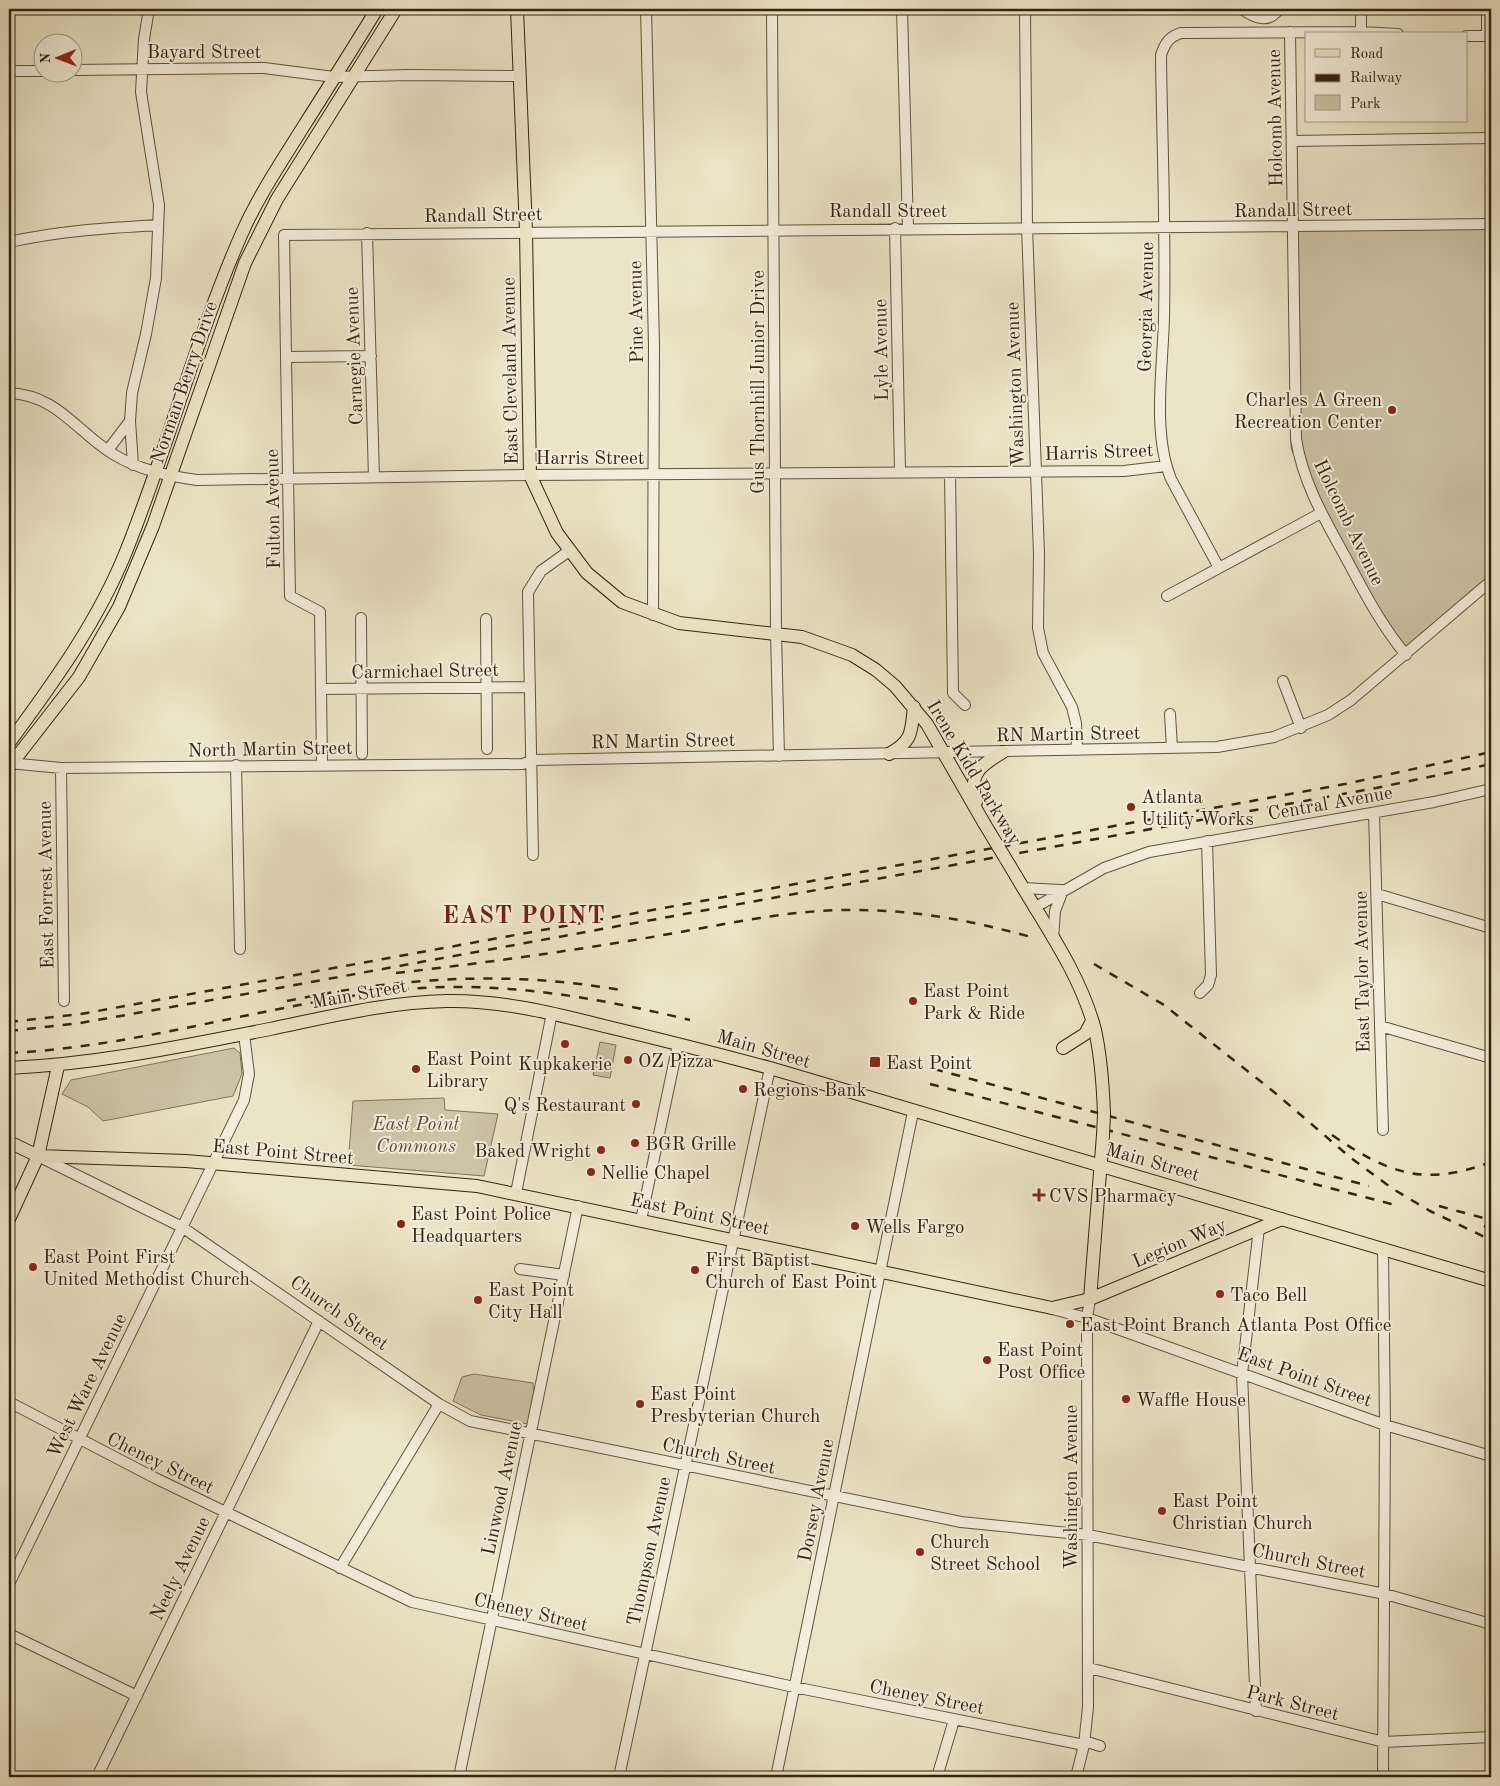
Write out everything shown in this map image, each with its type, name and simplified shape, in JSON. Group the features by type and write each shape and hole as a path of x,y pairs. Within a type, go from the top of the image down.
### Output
{"main road":[{"name":"Norman Berry Drive","path":"9,743 54,683 93,619 127,549 156,472 213,301 244,230 274,174 378,9"},
{"name":"Norman Berry Drive","path":"10,764 79,677 105,632 131,579 170,476 245,263 277,199 396,9"},
{"name":"East Cleveland Avenue","path":"517,9 526,231 530,474 548,516 568,551"},
{"name":"Irene Kidd Parkway","path":"568,551 587,573 622,602 653,615 699,627 776,633 808,639 852,655 876,670 914,707 944,753 1076,980 1092,1021 1100,1060 1104,1114 1101,1166"},
{"path":"889,754 905,745 911,731 914,707"},
{"path":"982,820 973,790 974,778 984,764 1003,752"},
{"name":"Main Street","path":"9,1068 58,1066 133,1056 372,1008 417,1002 481,1002 552,1014 770,1068 913,1112 1491,1281"},
{"path":"1063,1048 1085,1034 1092,1021"},
{"path":"9,1219 38,1156 58,1066"},
{"name":"Church Street","path":"9,1142 38,1156"},
{"name":"East Point Street","path":"38,1156 213,1164 477,1186 516,1192 1052,1308 1073,1305 1090,1299"},
{"name":"Washington Avenue","path":"1090,1299 1101,1166"},
{"name":"Legion Way","path":"1090,1299 1282,1219"}],"street":[{"path":"133,465 130,422 132,393 146,334 156,278 158,225 156,179 143,111 142,69 149,9"},
{"name":"Pine Avenue","path":"646,9 654,475 653,615"},
{"name":"Gus Thornhill Junior Drive","path":"772,9 776,633 779,756"},
{"path":"902,9 908,228"},
{"name":"Washington Avenue","path":"1025,9 1027,227 1040,554 1038,628 1043,652 1072,707 1076,722 1077,750"},
{"path":"1242,9 1252,17 1259,19 1267,18 1279,9"},
{"path":"1290,32 1361,32 1361,9"},
{"path":"1468,36 1489,36 1487,9"},
{"name":"Georgia Avenue","path":"1219,568 1166,466 1162,446 1161,378 1164,317 1161,55 1165,43 1172,36 1181,33 1290,32"},
{"name":"Holcomb Avenue","path":"1290,32 1296,439 1304,476 1321,513 1378,617 1406,655"},
{"name":"Bayard Street","path":"82,70 264,68 334,77 520,76"},
{"path":"9,71 32,70"},
{"path":"1292,141 1491,138"},
{"name":"Randall Street","path":"284,235 651,229 1163,228 1491,224"},
{"path":"9,242 45,234 103,227 158,225"},
{"name":"Lyle Avenue","path":"895,228 900,472"},
{"name":"Carnegie Avenue","path":"368,233 374,477"},
{"name":"Fulton Avenue","path":"284,235 290,596 320,612 322,765"},
{"path":"287,357 371,356"},
{"name":"Harris Street","path":"9,393 37,398 56,407 108,450 133,465 170,476 197,480 530,474 654,475 1124,471 1166,466"},
{"path":"108,450 130,422"},
{"path":"950,472 953,693 965,705"},
{"path":"1167,596 1321,513"},
{"path":"533,855 528,592 541,571 568,551"},
{"name":"RN Martin Street","path":"532,760 1003,752 1172,748 1243,744 1301,728 1351,700 1491,581"},
{"path":"361,618 362,754"},
{"path":"486,620 487,749"},
{"path":"1283,681 1301,728"},
{"name":"Carmichael Street","path":"321,688 530,686"},
{"path":"1170,714 1172,748"},
{"name":"North Martin Street","path":"10,764 61,768 524,764 532,760"},
{"path":"236,765 240,949"},
{"name":"East Forrest Avenue","path":"61,768 64,1001"},
{"name":"Central Avenue","path":"1034,908 1063,890 1122,860 1149,852 1434,802 1491,789"},
{"name":"East Taylor Avenue","path":"1374,812 1383,1130"},
{"path":"1200,993 1208,985 1211,975 1207,841"},
{"name":"Central Avenue","path":"1022,888 1049,891 1063,890"},
{"path":"1053,940 1055,911 1063,890"},
{"path":"1377,894 1491,928"},
{"path":"516,1192 552,1014"},
{"path":"1380,1026 1491,1058"},
{"name":"West Ware Avenue","path":"9,1584 247,1090 249,1074 244,1034"},
{"path":"641,1220 678,1044"},
{"name":"Thompson Avenue","path":"619,1777 732,1239 770,1068"},
{"name":"Dorsey Avenue","path":"776,1777 913,1112"},
{"name":"Church Street","path":"38,1156 182,1226 439,1404 470,1421 530,1435 961,1522 1088,1535 1250,1567 1385,1594 1491,1624"},
{"name":"Linwood Avenue","path":"459,1777 578,1206"},
{"path":"1256,1712 1242,1374 1259,1228"},
{"path":"1383,1248 1385,1425 1383,1777"},
{"path":"520,1269 564,1275"},
{"name":"Washington Avenue","path":"1076,1777 1084,1743 1088,1708 1088,1318 1090,1299"},
{"name":"East Point Street","path":"1052,1308 1088,1318 1385,1425 1491,1456"},
{"name":"Neely Avenue","path":"97,1777 320,1321"},
{"name":"Cheney Street","path":"9,1402 78,1440 412,1602 794,1687 954,1720 1100,1746"},
{"path":"340,1568 439,1404"},
{"path":"9,1634 137,1696"},
{"name":"Park Street","path":"1089,1668 1256,1712 1384,1742 1491,1737"},
{"path":"937,1777 954,1720"}],"green space":[{"name":"Charles A Green Recreation Center","path":"1491,226 1491,585 1405,660 1325,530 1291,448 1297,230"},
{"path":"600,1042 616,1045 610,1078 593,1075"},
{"path":"234,1048 240,1053 242,1074 233,1096 103,1121 88,1107 62,1094 71,1080"},
{"name":"East Point Commons","path":"444,1098 445,1110 498,1114 484,1176 348,1165 353,1101"},
{"path":"474,1374 533,1383 534,1400 528,1424 481,1415 453,1401 462,1377"}],"railway":[{"path":"9,1022 81,1014 1345,784 1491,752"},
{"path":"9,1031 80,1023 240,995 1376,788 1491,764"},
{"path":"396,973 560,952 781,915 831,910 922,914 966,921 1031,937"},
{"path":"1094,964 1164,1005 1274,1092 1351,1158 1393,1189 1430,1211 1491,1240"},
{"path":"287,1001 372,986 456,979 541,980 626,991"},
{"path":"9,1053 102,1043 286,1007 379,992 418,988 457,987 535,991 613,1003 690,1020"},
{"path":"934,1069 1369,1186"},
{"path":"930,1084 1399,1206"},
{"path":"1332,1135 1371,1159 1408,1173 1426,1175 1446,1174 1467,1170 1491,1162"},
{"path":"1439,1206 1491,1220"},
{"path":"1484,1226 1491,1228"}],"place":[{"name":"Charles A Green Recreation Center","path":"1392,410"},
{"name":"Atlanta Utility Works","path":"1131,807"},
{"name":"East Point Park & Ride","path":"913,1001"},
{"name":"Kupkakerie","path":"565,1044"},
{"name":"OZ Pizza","path":"628,1060"},
{"name":"East Point","path":"875,1062"},
{"name":"East Point Library","path":"416,1069"},
{"name":"Regions Bank","path":"743,1089"},
{"name":"Q's Restaurant","path":"636,1104"},
{"name":"BGR Grille","path":"635,1143"},
{"name":"Baked Wright","path":"601,1150"},
{"name":"Nellie Chapel","path":"591,1172"},
{"name":"CVS Pharmacy","path":"1039,1195"},
{"name":"East Point Police Headquarters","path":"401,1224"},
{"name":"Wells Fargo","path":"855,1226"},
{"name":"East Point First United Methodist Church","path":"33,1267"},
{"name":"First Baptist Church of East Point","path":"695,1270"},
{"name":"Taco Bell","path":"1220,1294"},
{"name":"East Point City Hall","path":"478,1300"},
{"name":"East Point Branch Atlanta Post Office","path":"1070,1324"},
{"name":"East Point Post Office","path":"987,1360"},
{"name":"Waffle House","path":"1126,1399"},
{"name":"East Point Presbyterian Church","path":"640,1404"},
{"name":"East Point Christian Church","path":"1162,1511"},
{"name":"Church Street School","path":"920,1552"}],"district":[{"name":"EAST POINT","path":"524,915"}]}
